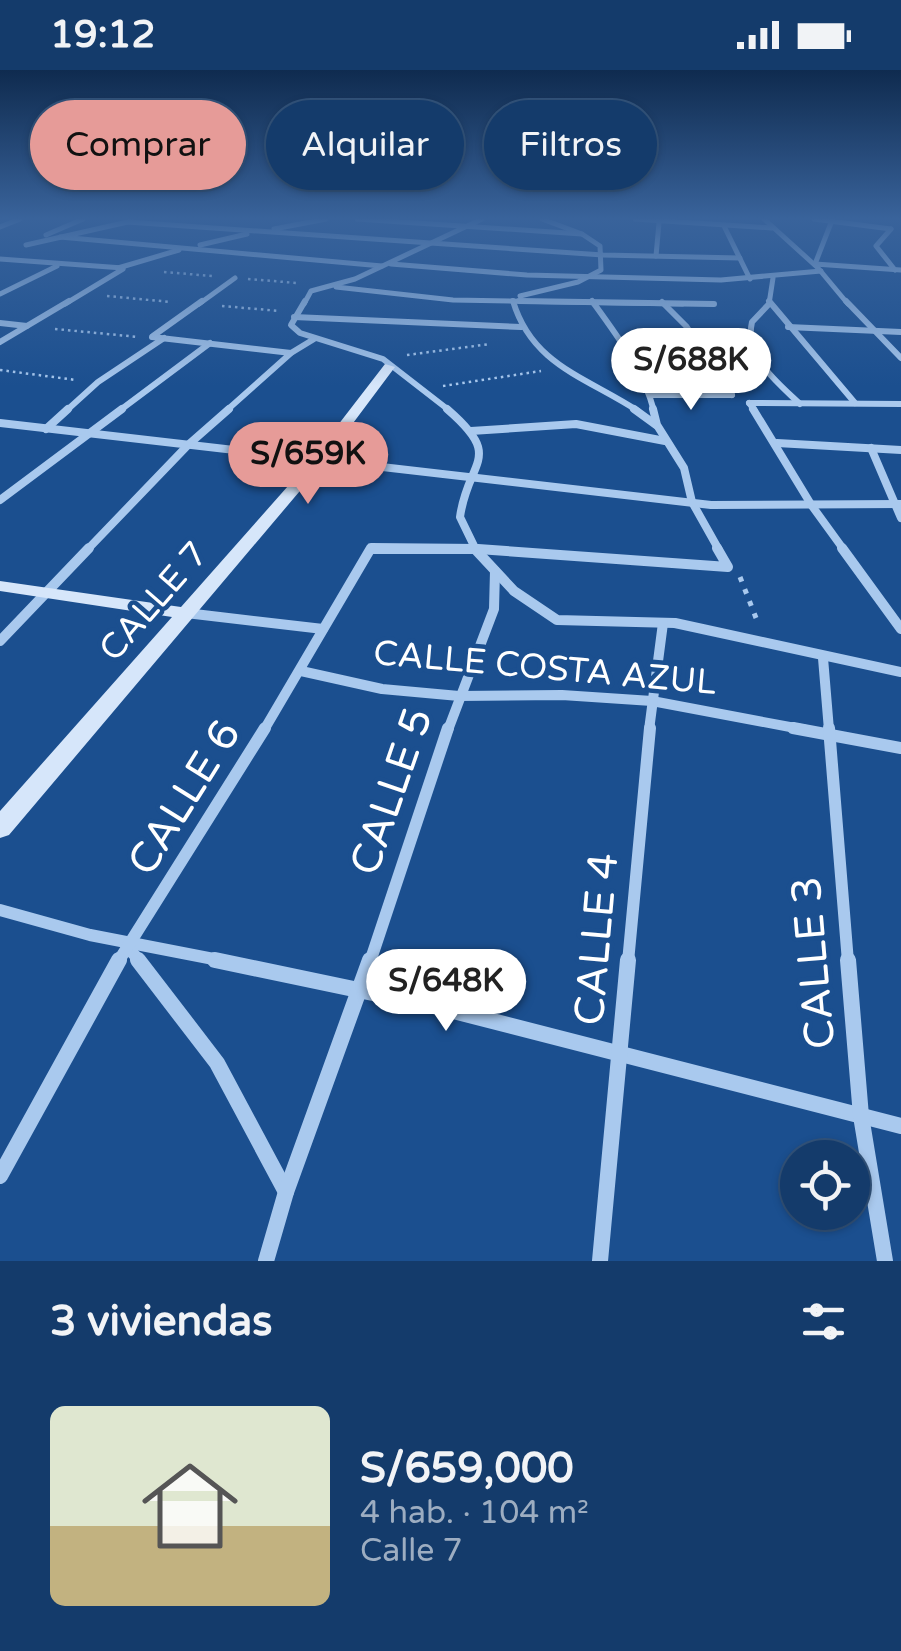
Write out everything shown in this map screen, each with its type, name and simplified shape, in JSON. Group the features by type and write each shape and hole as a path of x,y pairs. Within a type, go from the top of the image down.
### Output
{"street":[{"path":"0,294 39,275"},
{"path":"0,342 110,275"},
{"path":"359,275 311,291 291,325 314,339 387,363 471,431 480,450 460,515 464,534 522,600 540,614 557,620 663,623 901,672"},
{"path":"549,275 750,279 796,275"},
{"path":"495,300 594,275"},
{"path":"748,275 750,279"},
{"path":"824,275 871,332 901,358"},
{"path":"152,337 234,278"},
{"path":"772,278 769,304 752,322 750,339 756,356 800,404"},
{"path":"325,286 514,301 714,304"},
{"path":"514,301 528,338 626,400 656,426 684,468 692,502 728,567"},
{"path":"592,301 620,340 650,395 656,426"},
{"path":"650,395 732,395 686,326 662,302"},
{"path":"769,304 855,403"},
{"path":"294,317 521,327"},
{"path":"0,323 27,326"},
{"path":"788,327 901,332"},
{"path":"152,337 290,353"},
{"path":"46,428 98,382 164,338"},
{"path":"0,641 188,445 290,353 314,339"},
{"path":"0,500 210,343"},
{"name":"CALLE 7","path":"0,828 316,463 387,363"},
{"path":"901,404 749,404 778,444 812,506 901,629"},
{"path":"0,423 316,463 712,506 898,503"},
{"path":"471,431 576,424 666,441"},
{"path":"778,444 901,450"},
{"path":"871,448 898,503 901,518"},
{"name":"CALLE 6","path":"0,1176 127,946 302,671 371,548 478,549"},
{"path":"478,549 728,567"},
{"name":"CALLE 5","path":"266,1261 286,1192 361,988 459,696 494,609 494,570"},
{"name":"CALLE COSTA AZUL","path":"0,586 323,630"},
{"name":"CALLE 4","path":"600,1261 652,701 663,623"},
{"name":"CALLE 3","path":"823,658 861,1116 885,1261"},
{"name":"CALLE COSTA AZUL","path":"302,671 382,689 459,696 562,695 652,701 901,748"},
{"path":"0,910 66,932 127,946 361,988 901,1126"},
{"path":"127,946 201,1034 238,1092 286,1192"}],"path":[{"path":"27,326 152,337"},
{"path":"387,363 528,338"},
{"path":"420,390 570,367"},
{"path":"0,370 98,382"},
{"path":"728,567 741,578 767,644"}]}
